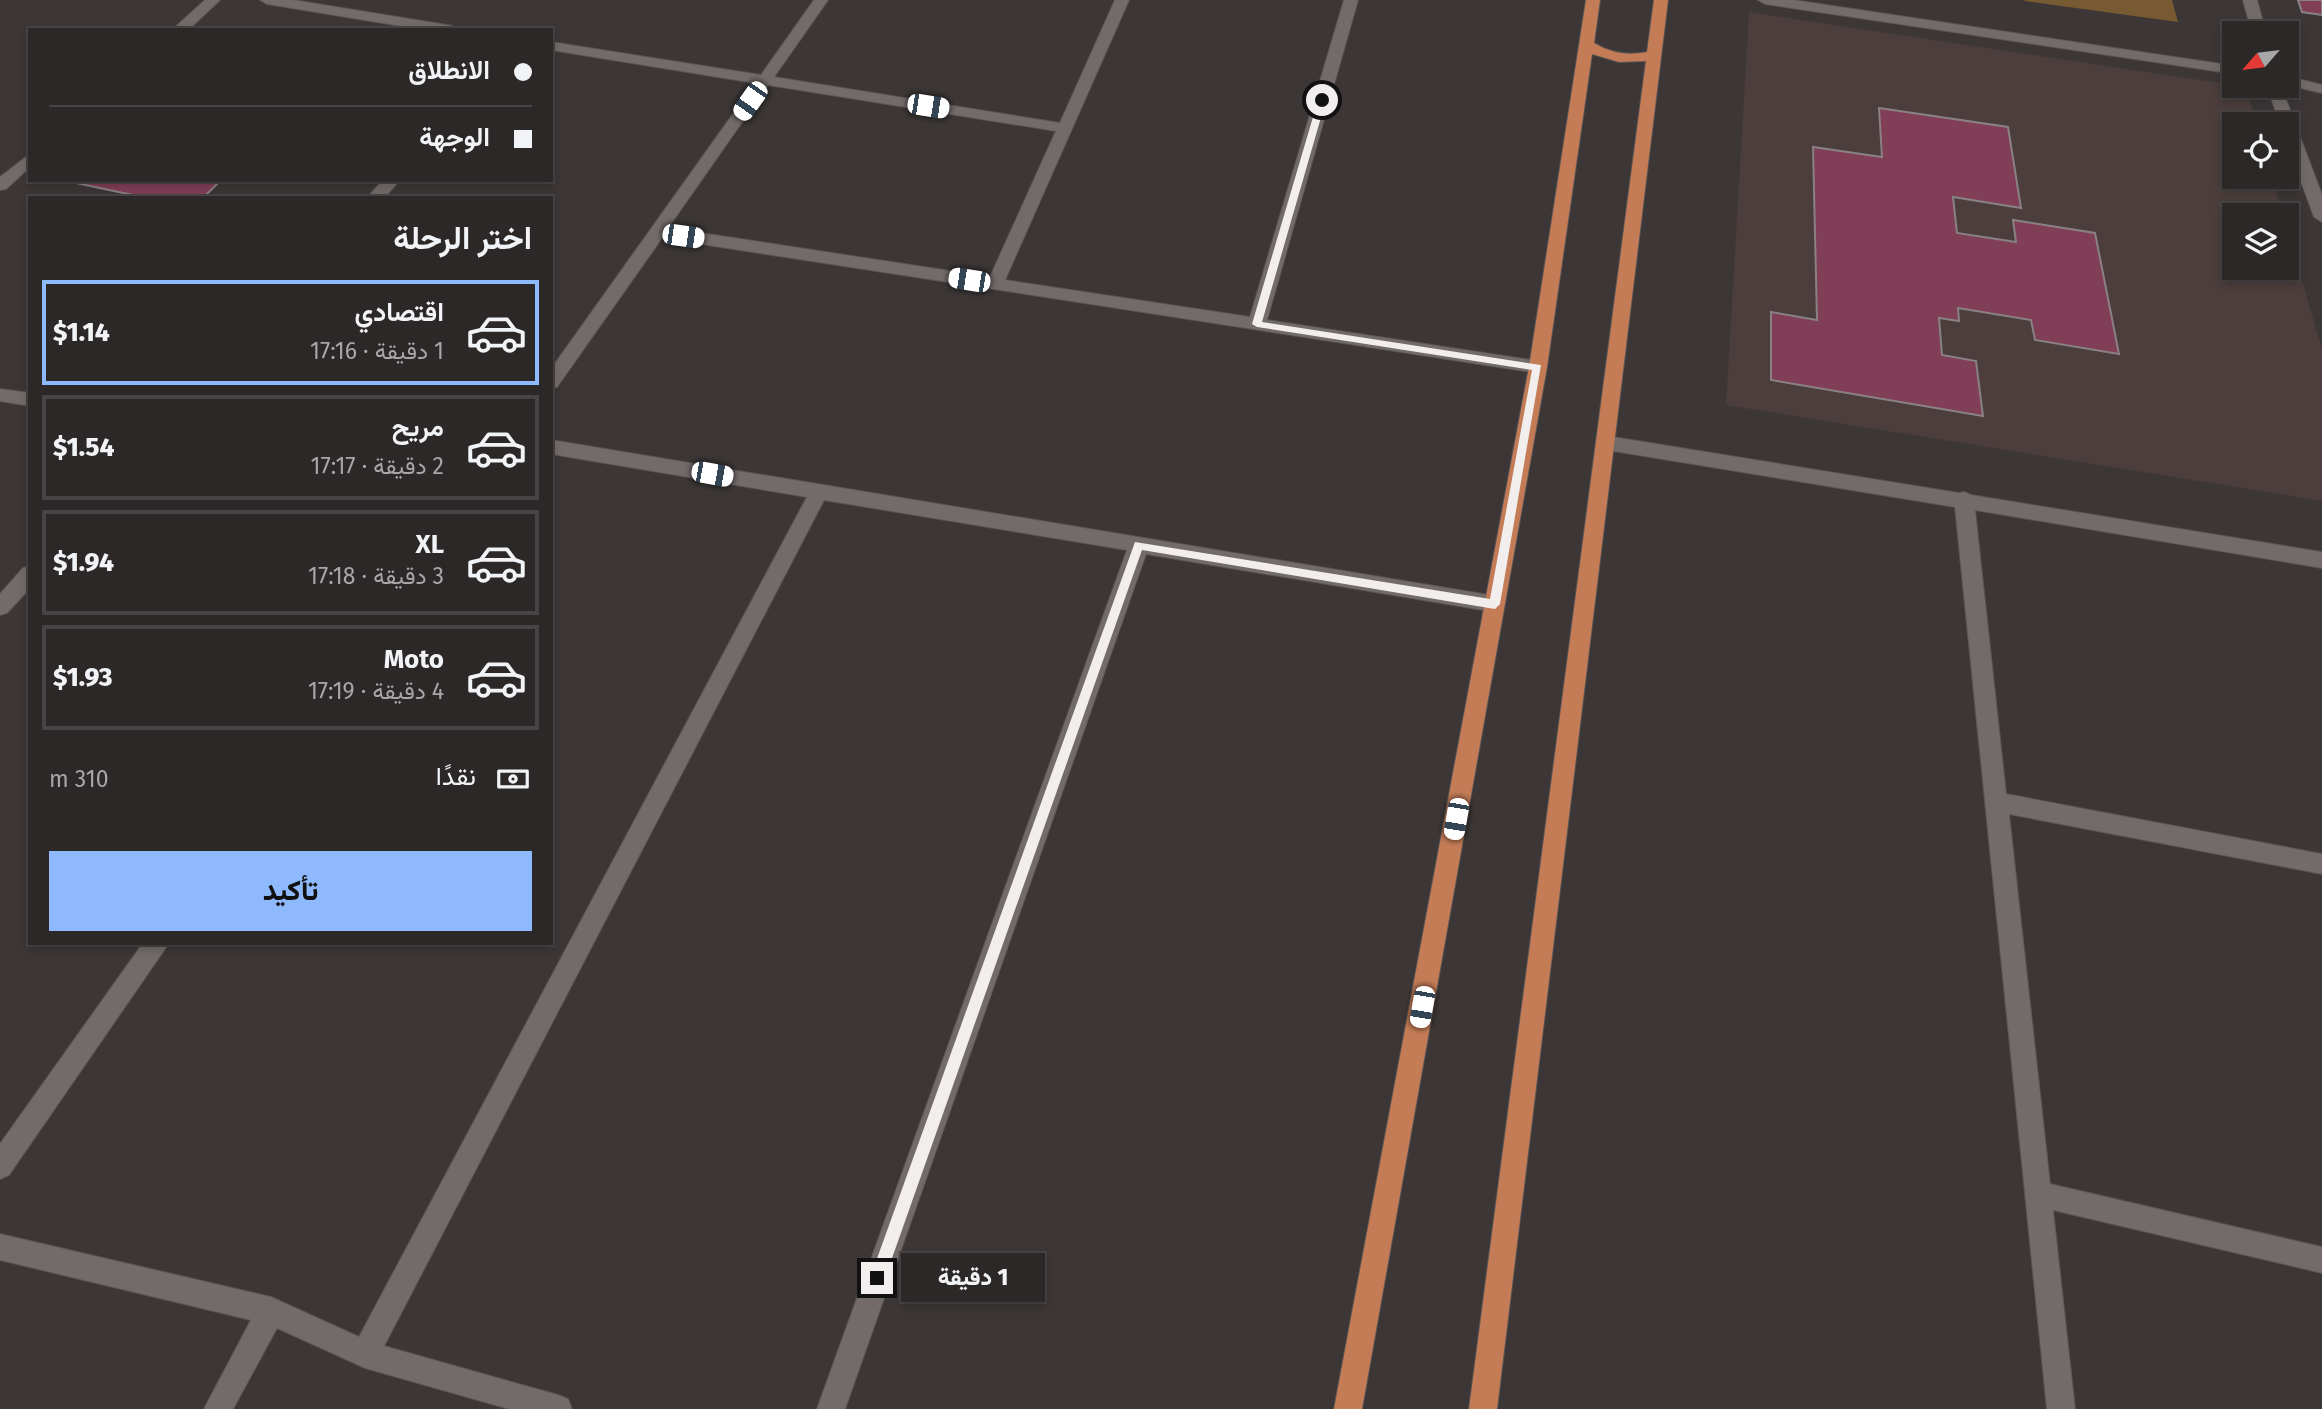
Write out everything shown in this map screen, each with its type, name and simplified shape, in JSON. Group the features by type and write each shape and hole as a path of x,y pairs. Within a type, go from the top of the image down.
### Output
{"main road":[{"path":"1348,1409 1538,367 1593,0"},
{"path":"1483,1409 1661,0"},
{"path":"1586,44 1619,58 1644,58 1654,55"}],"street":[{"path":"181,28 213,0"},
{"path":"267,0 441,28"},
{"path":"553,380 821,0"},
{"path":"995,284 1122,0"},
{"path":"1257,324 1351,0"},
{"path":"1765,0 2222,68"},
{"path":"2250,0 2256,21"},
{"path":"553,46 1064,128"},
{"path":"2300,74 2322,73"},
{"path":"2300,83 2322,89"},
{"path":"2278,98 2322,217"},
{"path":"0,185 28,161"},
{"path":"377,196 389,182"},
{"path":"657,232 1538,367"},
{"path":"0,395 28,400"},
{"path":"1607,443 1964,499 2322,560"},
{"path":"553,447 1495,604"},
{"path":"365,1354 820,492"},
{"path":"1964,499 2061,1409"},
{"path":"831,1409 1139,545"},
{"path":"0,607 28,576"},
{"path":"1996,802 2322,864"},
{"path":"0,1166 156,945"},
{"path":"2039,1194 2322,1260"},
{"path":"0,1247 271,1311 365,1354 558,1409"},
{"path":"218,1409 271,1311"}],"shaded area":[{"path":"2172,0 2178,22 2025,1"},
{"path":"1749,12 2222,83 2222,98 2249,98 2253,112 2222,112 2222,189 2275,189 2280,203 2222,203 2222,280 2299,280 2299,270 2322,349 2322,501 1726,405"}],"building":[{"path":"2298,0 2322,0 2322,15 2302,12"},
{"path":"1879,108 2008,127 2021,208 1953,197 1957,233 2016,242 2013,220 2095,233 2119,354 2035,340 2031,320 1958,308 1959,321 1939,318 1942,355 1976,361 1983,416 1771,380 1771,312 1817,320 1813,147 1882,157"},
{"path":"219,182 205,196 138,196 76,183"}],"route":[{"path":"877,1278 1139,545 1495,604 1538,367 1257,324 1322,100"}]}
